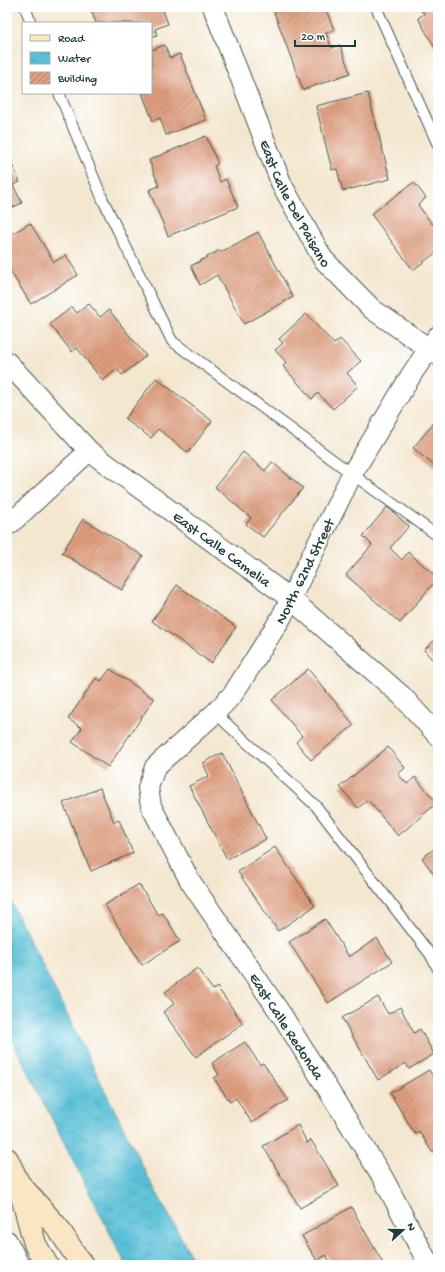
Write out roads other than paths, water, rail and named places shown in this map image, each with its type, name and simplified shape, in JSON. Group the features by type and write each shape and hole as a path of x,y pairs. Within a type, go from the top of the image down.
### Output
{"main road":[{"path":"7,1159 12,1185 35,1244 48,1265"},
{"path":"12,1185 58,1228 82,1265"}],"street":[{"name":"East Calle Del Paisano","path":"214,7 282,185 323,259 372,309 435,346"},
{"name":"North 62nd Street","path":"148,788 156,767 215,713 233,694 281,618 352,474 413,372 435,346"},
{"name":"East Calle Camelia","path":"7,362 89,451 291,599 402,696 438,736"},
{"path":"10,524 89,451"},
{"name":"East Calle Redonda","path":"148,788 151,806 190,881 288,1024 383,1178 429,1265"},
{"path":"7,1241 19,1265"}],"lane":[{"path":"25,7 31,22"},
{"path":"376,7 438,145"},
{"path":"59,94 103,200 172,342 438,536"},
{"path":"215,713 316,806 430,954 438,969"}],"water":[{"path":"7,894 147,1175 196,1265 126,1265 7,1030"}]}
